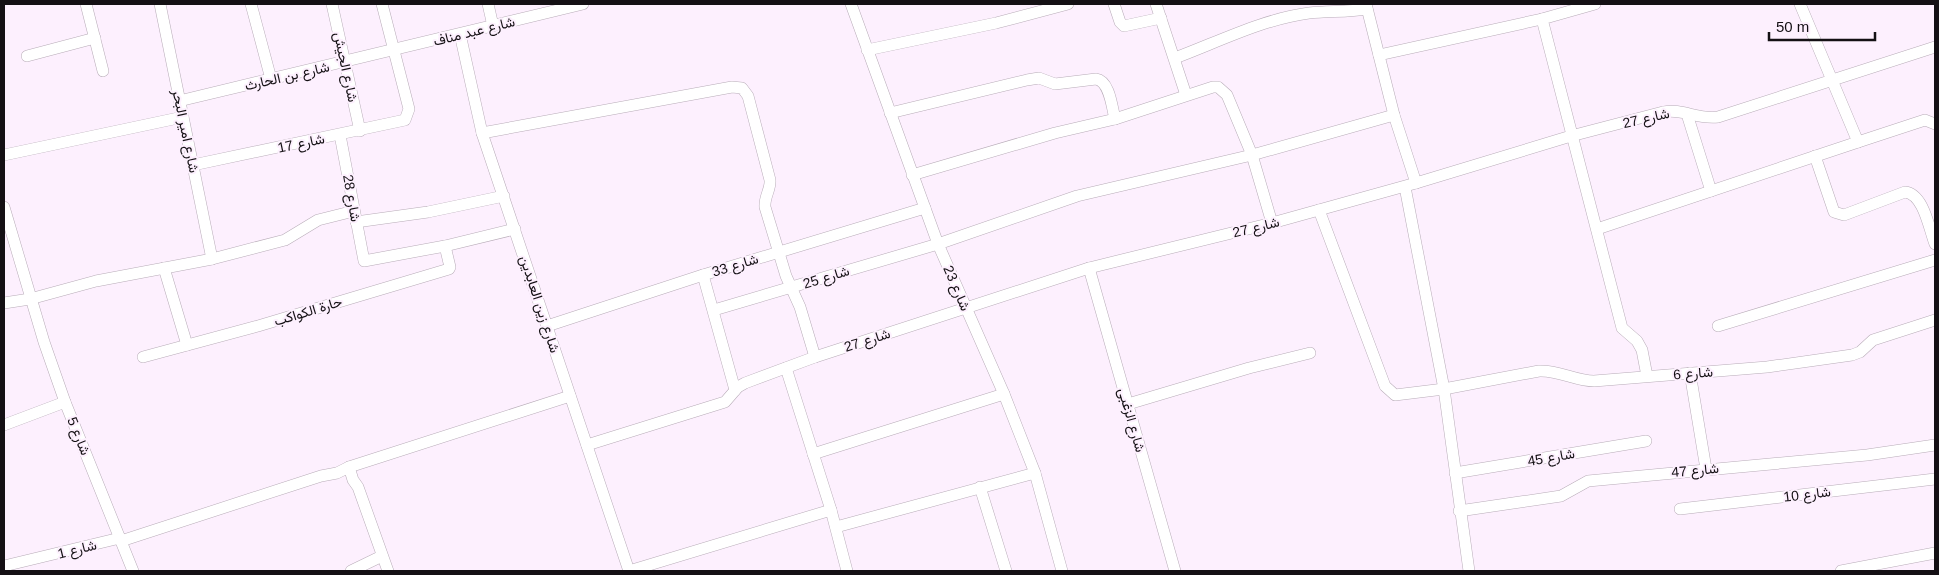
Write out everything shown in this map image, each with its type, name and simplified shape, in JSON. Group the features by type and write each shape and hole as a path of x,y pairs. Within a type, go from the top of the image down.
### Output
{"street":[{"path":"86,4 104,71"},
{"name":"شارع امير البحر","path":"160,4 212,259"},
{"path":"251,4 271,80"},
{"name":"شارع الجيش","path":"332,4 360,131"},
{"path":"382,4 394,50"},
{"path":"488,4 493,26"},
{"name":"شارع عبد مناف","path":"394,50 583,4"},
{"name":"شارع 23","path":"851,4 938,244 1004,394 1035,473 1062,571"},
{"path":"867,50 996,23 1068,4"},
{"path":"1114,4 1120,22 1124,26 1161,18"},
{"path":"1156,4 1186,94"},
{"path":"1800,4 1858,142"},
{"path":"1379,55 1542,19 1590,5"},
{"path":"1175,58 1267,24 1309,13 1342,12 1366,6 1411,185 1444,389 1467,571"},
{"path":"1542,19 1622,328 1637,341 1642,350 1647,376"},
{"name":"شارع زين العابدين","path":"460,34 482,133 629,571"},
{"path":"27,56 95,38"},
{"name":"شارع 27","path":"587,445 725,402 735,390 745,383 815,357 1089,268 1272,223 1411,185 1571,136 1669,111 1697,118 1718,118 1833,82 1935,47"},
{"name":"شارع بن الحارث","path":"180,101 394,50"},
{"name":"شارع 17","path":"193,165 401,122 408,117 408,109 394,50"},
{"path":"890,113 1033,79 1039,78 1055,84 1096,78 1102,80 1106,86 1115,119"},
{"path":"482,133 739,86 748,96 770,180 765,197 765,207 779,252 800,307 815,357"},
{"path":"912,175 1055,133 1115,119 1186,94 1213,87 1224,90 1252,155 1272,223"},
{"path":"1687,114 1711,191"},
{"name":"شارع 25","path":"714,310 938,244 1077,196 1252,155 1394,115"},
{"path":"4,156 183,117"},
{"path":"1597,229 1925,120 1935,124"},
{"name":"شارع 28","path":"340,135 364,261 445,246"},
{"path":"1815,156 1834,212 1844,215 1905,192 1909,193 1918,200 1935,244"},
{"path":"4,303 30,299 96,281 212,259 285,240 318,220 428,212 504,196"},
{"name":"شارع 5","path":"4,207 30,299 65,402 133,571"},
{"name":"شارع 33","path":"547,326 703,275 925,208"},
{"name":"شارع 6","path":"1319,210 1386,389 1395,395 1444,389 1539,371 1555,372 1586,381 1767,367 1852,355 1860,352 1872,340 1935,320"},
{"path":"445,246 515,229"},
{"name":"حارة الكواكب","path":"143,357 448,269 450,267 445,246"},
{"path":"1718,326 1935,260"},
{"path":"164,268 187,345"},
{"name":"شارع الزغبى","path":"1089,268 1175,571"},
{"path":"703,275 735,390"},
{"path":"1128,404 1249,368 1310,353"},
{"path":"786,368 831,510 847,571"},
{"path":"1690,373 1706,469"},
{"path":"813,454 1004,394"},
{"name":"شارع 1","path":"4,566 120,539 321,476 337,473 570,396"},
{"path":"4,425 65,402"},
{"name":"شارع 45","path":"1455,474 1646,441"},
{"name":"شارع 47","path":"1459,511 1561,496 1588,481 1867,455 1935,445"},
{"path":"349,468 388,571"},
{"path":"836,527 1035,473"},
{"name":"شارع 10","path":"1680,509 1935,479"},
{"path":"980,487 1006,571"},
{"path":"629,571 831,510"},
{"path":"1841,571 1935,553"},
{"path":"351,571 382,556"}]}
